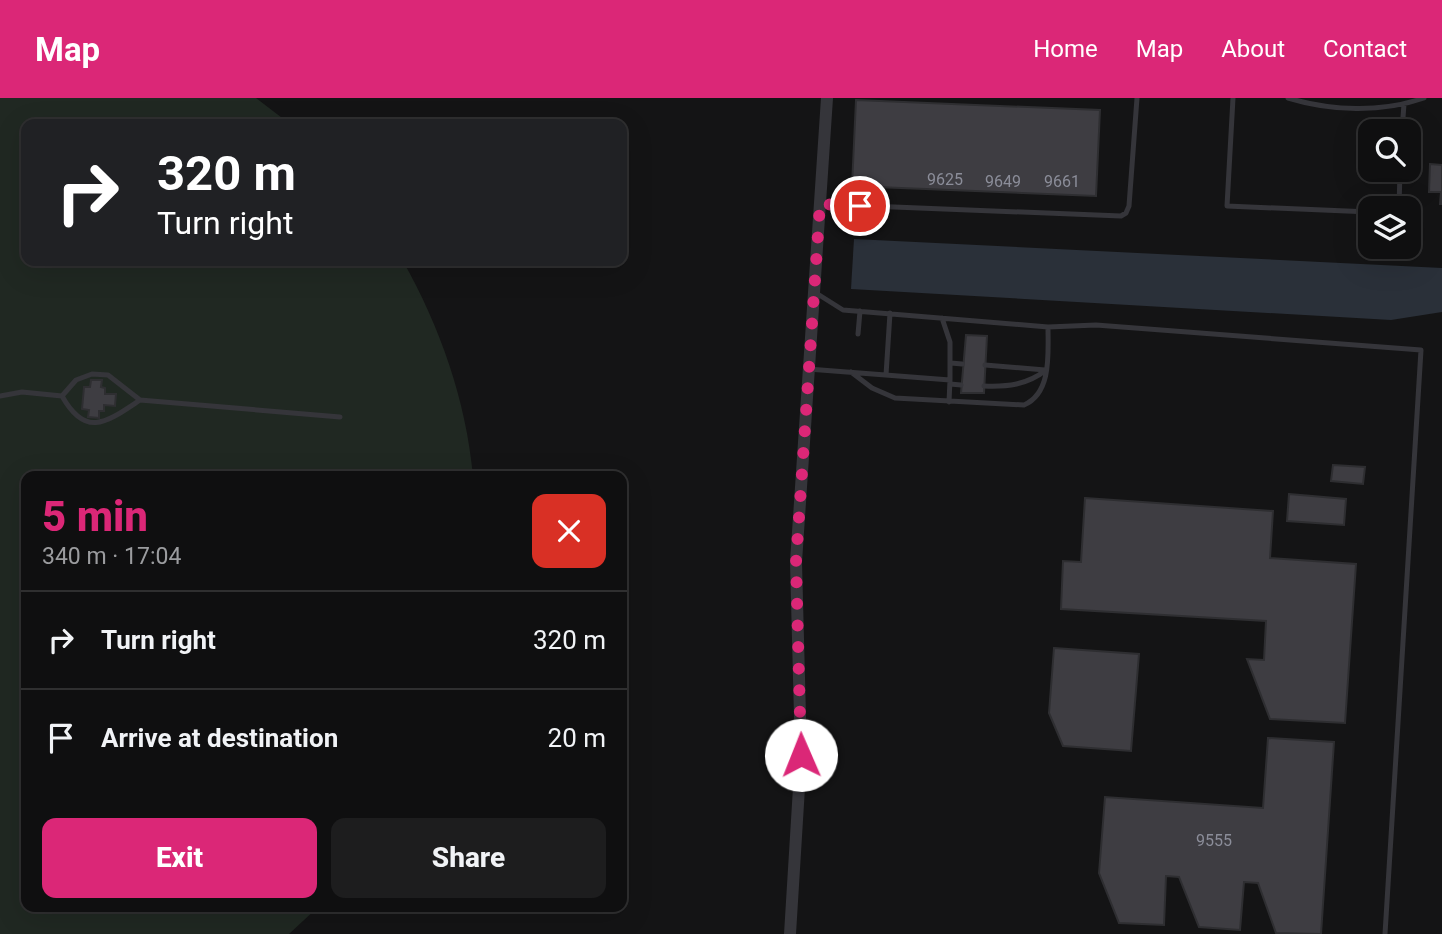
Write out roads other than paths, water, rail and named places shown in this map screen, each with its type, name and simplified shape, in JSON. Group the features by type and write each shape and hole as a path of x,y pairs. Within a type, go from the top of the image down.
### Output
{"street":[{"path":"790,934 801,755 796,562 827,98"}],"lane":[{"path":"820,204 1121,216 1128,210 1136,98"},
{"path":"1233,98 1227,206 1358,211"},
{"path":"1288,98 1308,104 1347,108 1378,108 1424,98"},
{"path":"1403,119 1404,104"},
{"path":"814,291 837,308 860,311 1048,327 1097,325 1421,350 1385,934"},
{"path":"858,334 860,311"},
{"path":"886,375 890,313"},
{"path":"942,318 950,342 949,402"},
{"path":"852,372 890,397 1024,405 1031,402 1041,390 1046,370 1048,327"},
{"path":"951,363 962,364"},
{"path":"985,365 1046,370"},
{"path":"808,369 886,375 961,385"},
{"path":"984,386 1010,386 1026,382 1046,370"},
{"path":"62,396 76,380 92,373 108,375 140,400 340,416"},
{"path":"0,396 22,391 62,396"},
{"path":"62,396 71,412 81,421 95,423 107,421 140,400"}]}
